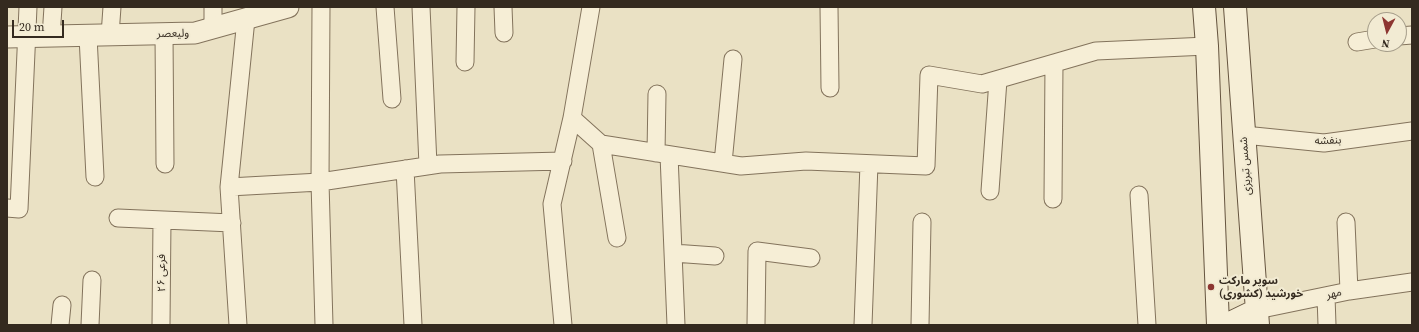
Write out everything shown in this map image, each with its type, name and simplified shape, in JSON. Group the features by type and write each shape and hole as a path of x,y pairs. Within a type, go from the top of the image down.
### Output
{"main road":[{"path":"1204,7 1207,46 1218,325"},
{"name":"شمس تبریزی","path":"1235,7 1258,317"},
{"path":"1226,325 1258,317"}],"street":[{"path":"7,208 19,210 17,37 28,7"},
{"path":"51,37 53,7"},
{"path":"110,35 112,7"},
{"path":"213,7 213,28"},
{"name":"ولیعصر","path":"17,37 195,33 286,7"},
{"path":"321,7 320,182 324,325"},
{"path":"385,7 392,99"},
{"path":"421,7 428,165"},
{"path":"465,62 466,7"},
{"path":"503,7 504,33"},
{"path":"563,325 552,204 572,118 591,7"},
{"path":"829,7 830,88"},
{"path":"238,325 229,187 246,19"},
{"path":"164,34 165,164"},
{"path":"88,36 95,177"},
{"path":"1357,42 1367,41"},
{"path":"572,118 600,144 741,166 806,161 926,166 929,76 982,84 1096,51 1207,46"},
{"path":"723,163 733,60"},
{"path":"1053,199 1054,63"},
{"path":"990,191 998,80"},
{"path":"656,94 673,253 676,325"},
{"name":"بنفشه","path":"1244,134 1324,143 1412,131"},
{"path":"600,144 617,238"},
{"path":"229,187 320,182 440,164 563,161"},
{"path":"863,325 869,164"},
{"path":"405,169 413,325"},
{"path":"1139,194 1146,325"},
{"path":"118,218 232,222"},
{"name":"فرعی ۲۶","path":"161,325 162,220"},
{"path":"920,325 922,222"},
{"path":"1346,222 1349,291"},
{"path":"756,325 757,251 811,258"},
{"path":"673,253 715,256"},
{"path":"90,325 92,280"},
{"name":"مهر","path":"1258,317 1326,296 1349,291 1412,282"},
{"path":"1326,296 1327,325"},
{"path":"60,325 62,305"}],"place":[{"name":"سوپر مارکت خورشید (کشوری)","path":"1211,287"}]}
